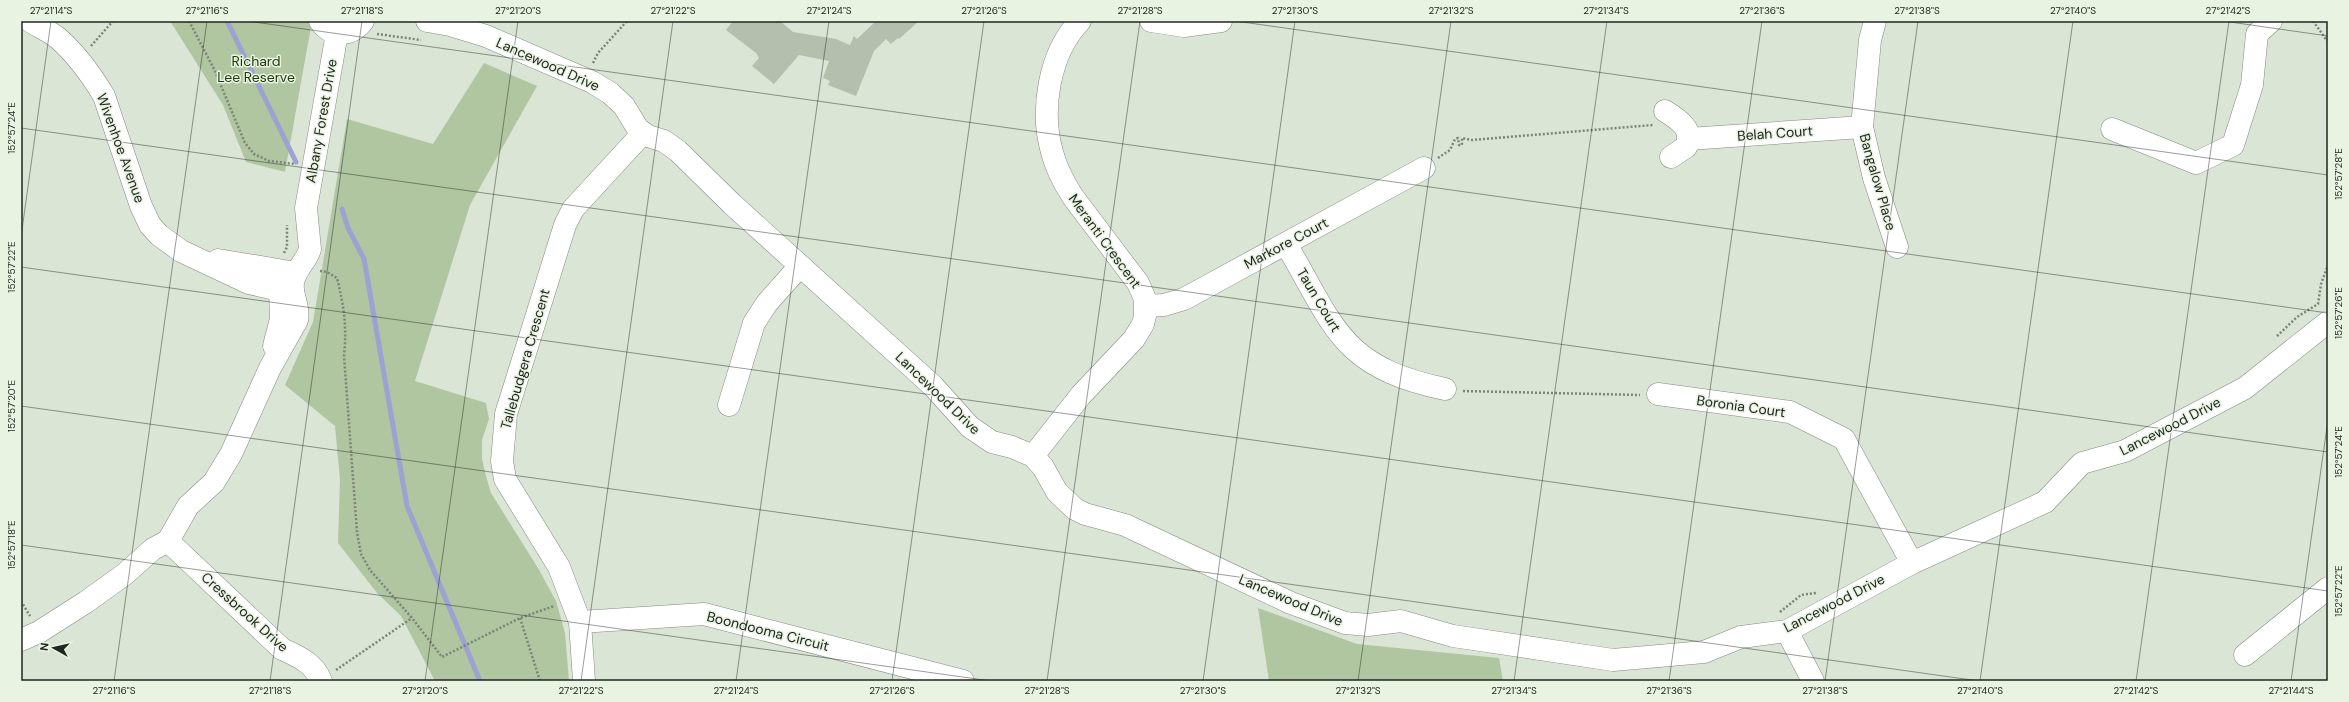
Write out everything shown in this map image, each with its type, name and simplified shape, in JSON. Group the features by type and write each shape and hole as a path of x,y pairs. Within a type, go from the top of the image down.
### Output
{"street":[{"name":"Wivenhoe Avenue","path":"30,21 59,38 78,59 104,96 141,206 150,225 167,242 195,257 292,276"},
{"name":"Meranti Crescent","path":"1033,456 1081,395 1134,339 1143,324 1146,306 1138,283 1063,182 1051,152 1047,116 1050,86 1060,51 1069,34 1080,21"},
{"path":"1151,21 1184,26 1221,21"},
{"name":"Bangalow Place","path":"1875,21 1870,40 1862,127 1874,178 1897,247"},
{"path":"2112,129 2196,163 2233,144 2252,85 2257,34 2271,21"},
{"name":"Lancewood Drive","path":"427,31 450,25 486,36 602,87 618,100 643,133 664,141 678,151 732,204 933,386 970,427 992,442 1012,447 1033,456 1043,467 1057,492 1067,503 1080,512 1125,525 1291,603 1345,623 1368,624 1401,621 1452,636 1613,660 1704,652 1782,623 2045,502 2082,463 2125,451 2245,388 2328,322"},
{"path":"328,27 350,32 366,28"},
{"name":"Albany Forest Drive","path":"292,276 297,222 306,208 328,27"},
{"path":"1665,111 1686,127 1688,139 1686,147 1671,157"},
{"name":"Belah Court","path":"1688,139 1862,127"},
{"name":"Tallebudgera Crescent","path":"580,622 559,567 505,480 502,460 506,414 565,225 573,209 643,133"},
{"name":"Markore Court","path":"1146,306 1164,305 1184,299 1424,168"},
{"name":"Taun Court","path":"1286,244 1324,314 1353,350 1370,362 1400,378 1445,389"},
{"path":"729,405 748,340 756,319 767,303 800,266"},
{"path":"21,640 86,602 125,574 153,549 168,541 188,506 214,482 231,454 270,368 297,320 299,312 292,276"},
{"name":"Boronia Court","path":"1658,394 1790,412 1844,440 1912,563"},
{"name":"Cressbrook Drive","path":"168,541 282,649 303,659 320,679"},
{"path":"2245,654 2328,588"},
{"name":"Boondooma Circuit","path":"580,622 704,614 963,681"},
{"path":"580,622 584,681"},
{"path":"1782,623 1813,681"}],"path":[{"path":"78,59 113,21"},
{"path":"188,21 214,69 245,143 254,154 269,161 300,165"},
{"path":"585,79 598,53 626,21"},
{"path":"2313,21 2328,42"},
{"path":"366,28 395,35 427,31"},
{"path":"1424,168 1450,150 1455,139 1458,138 1459,145 1462,145 1462,138 1466,137 1472,140 1652,126 1665,111"},
{"path":"287,221 287,247 292,276 327,272 337,278 342,299 346,331 344,356 351,474 361,554 370,570 412,618 442,657 520,618 572,601"},
{"path":"2272,341 2298,316 2318,304 2321,284 2328,265"},
{"path":"1445,389 1567,395 1614,394 1621,396 1658,394"},
{"path":"1782,623 1801,595 1822,591"},
{"path":"320,679 339,669 412,618"},
{"path":"520,618 540,681"}],"green space":[{"name":"Richard Lee Reserve","path":"170,21 312,21 285,172 246,162 223,105"},
{"path":"484,63 537,86 470,205 415,381 486,403 489,419 482,440 482,459 491,493 538,568 556,601 565,633 569,681 435,681 401,616 377,593 338,543 340,480 335,426 285,385 313,322 347,119 433,144"},
{"path":"1258,608 1357,644 1499,658 1503,681 1269,681"}],"building":[{"path":"733,21 780,21 793,32 836,39 850,45 854,36 857,39 876,21 919,21 899,39 898,38 891,44 886,39 874,51 856,96 828,85 830,81 823,78 829,61 799,55 774,84 752,66 759,58 756,53 726,30"}],"waterway":[{"path":"227,21 296,162"},
{"path":"342,209 348,228 364,259 407,506 480,681"}]}
